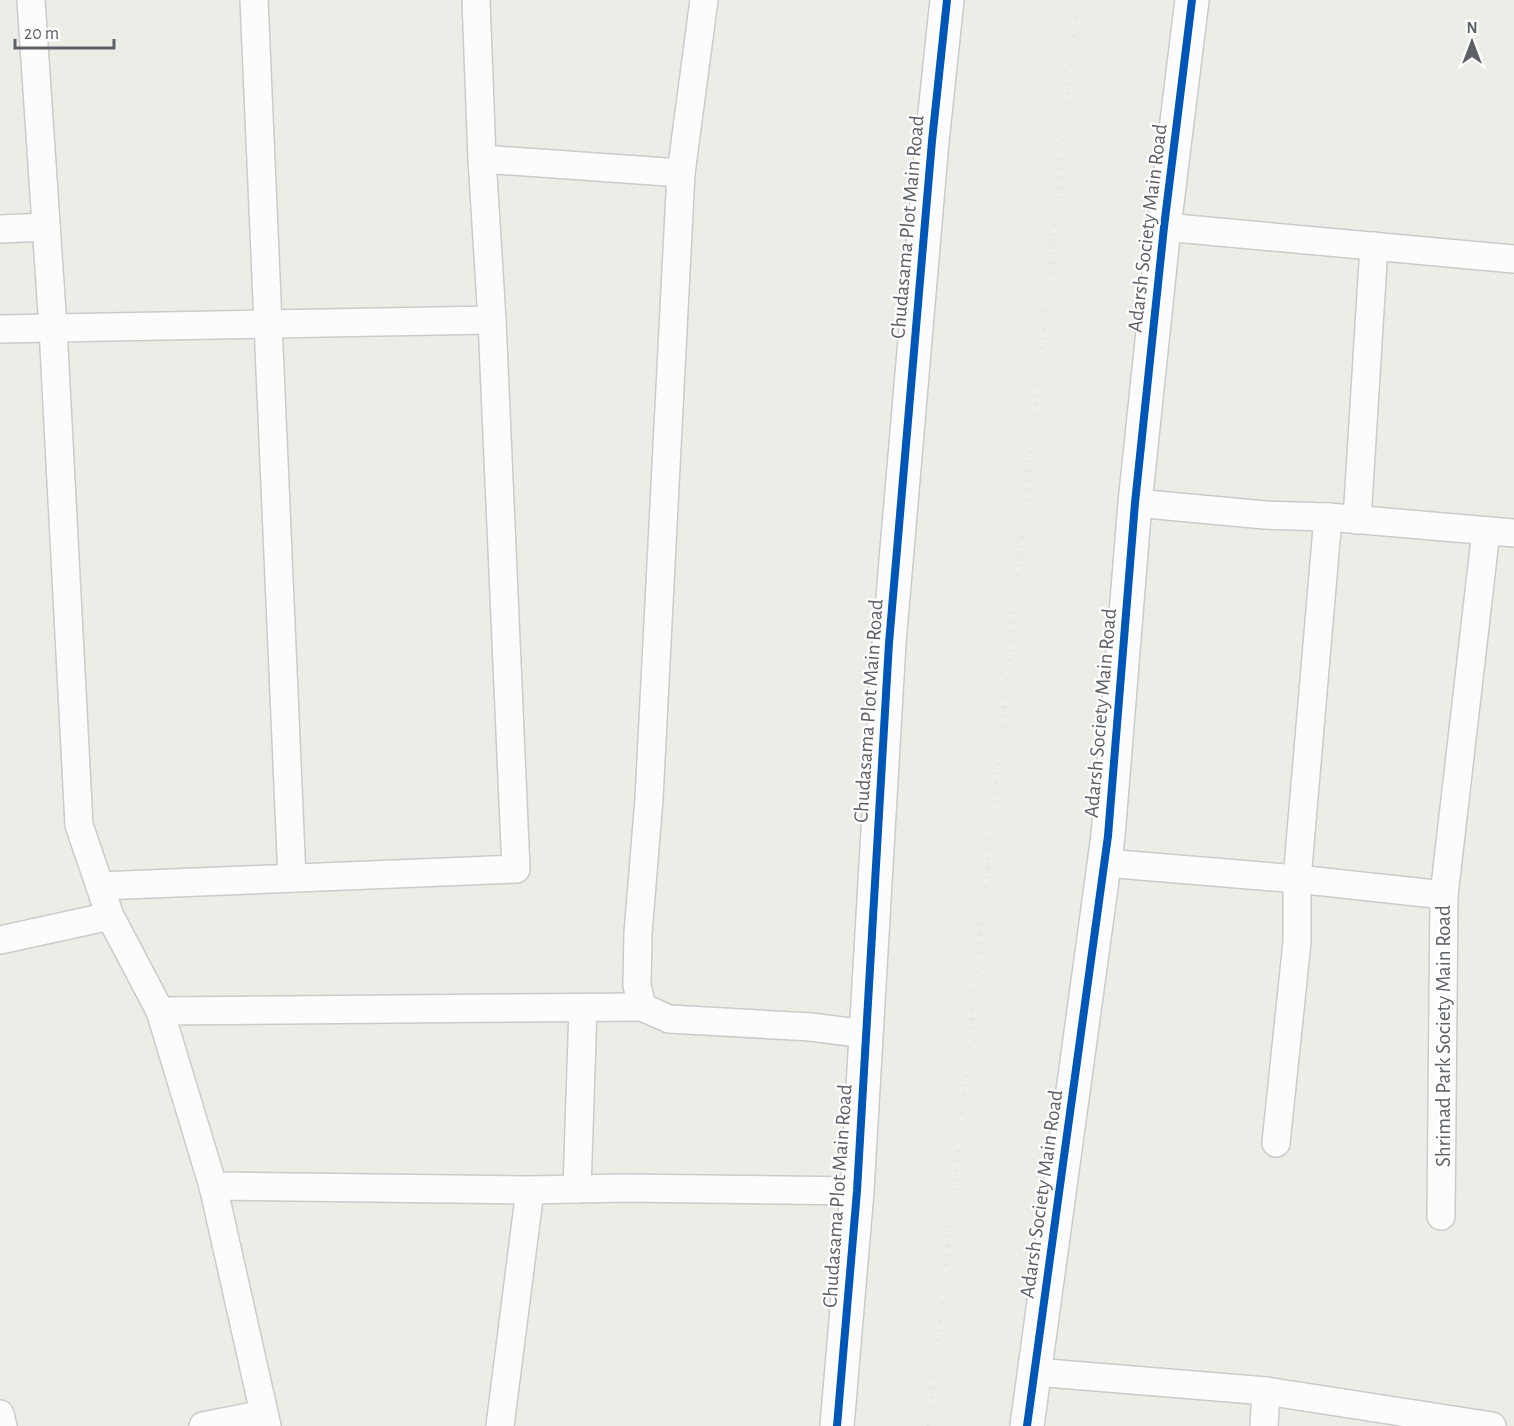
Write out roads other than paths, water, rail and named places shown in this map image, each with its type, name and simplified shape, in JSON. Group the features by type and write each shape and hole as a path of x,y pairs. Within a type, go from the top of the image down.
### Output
{"street":[{"path":"31,0 53,328 79,825 110,916 160,1011 213,1186 266,1420 203,1426"},
{"path":"254,0 292,878"},
{"path":"100,886 516,869 476,0"},
{"path":"642,1007 638,985 638,933 649,799 681,173 704,0"},
{"name":"Chudasama Plot Main Road","path":"837,1426 857,1191 889,643 932,141 947,0"},
{"name":"Adarsh Society Main Road","path":"1027,1426 1105,863 1135,503 1164,227 1192,0"},
{"path":"482,159 681,173"},
{"path":"0,229 46,227"},
{"path":"1164,227 1514,259"},
{"path":"1357,520 1374,246"},
{"path":"0,329 492,320"},
{"path":"1135,503 1514,533"},
{"path":"1276,1143 1297,942 1298,879 1328,517"},
{"path":"1444,895 1486,531"},
{"name":"Shrimad Park Society Main Road","path":"1105,863 1298,879 1444,895 1441,1216"},
{"path":"0,940 110,916"},
{"path":"160,1011 642,1007 669,1019 811,1027 866,1034"},
{"path":"577,1189 583,1008"},
{"path":"213,1186 857,1191"},
{"path":"500,1426 530,1190"},
{"path":"1035,1372 1266,1391 1492,1426"},
{"path":"1264,1426 1266,1391"},
{"path":"0,1414 3,1426"}],"railway":[{"path":"929,1426 1078,0"}]}
